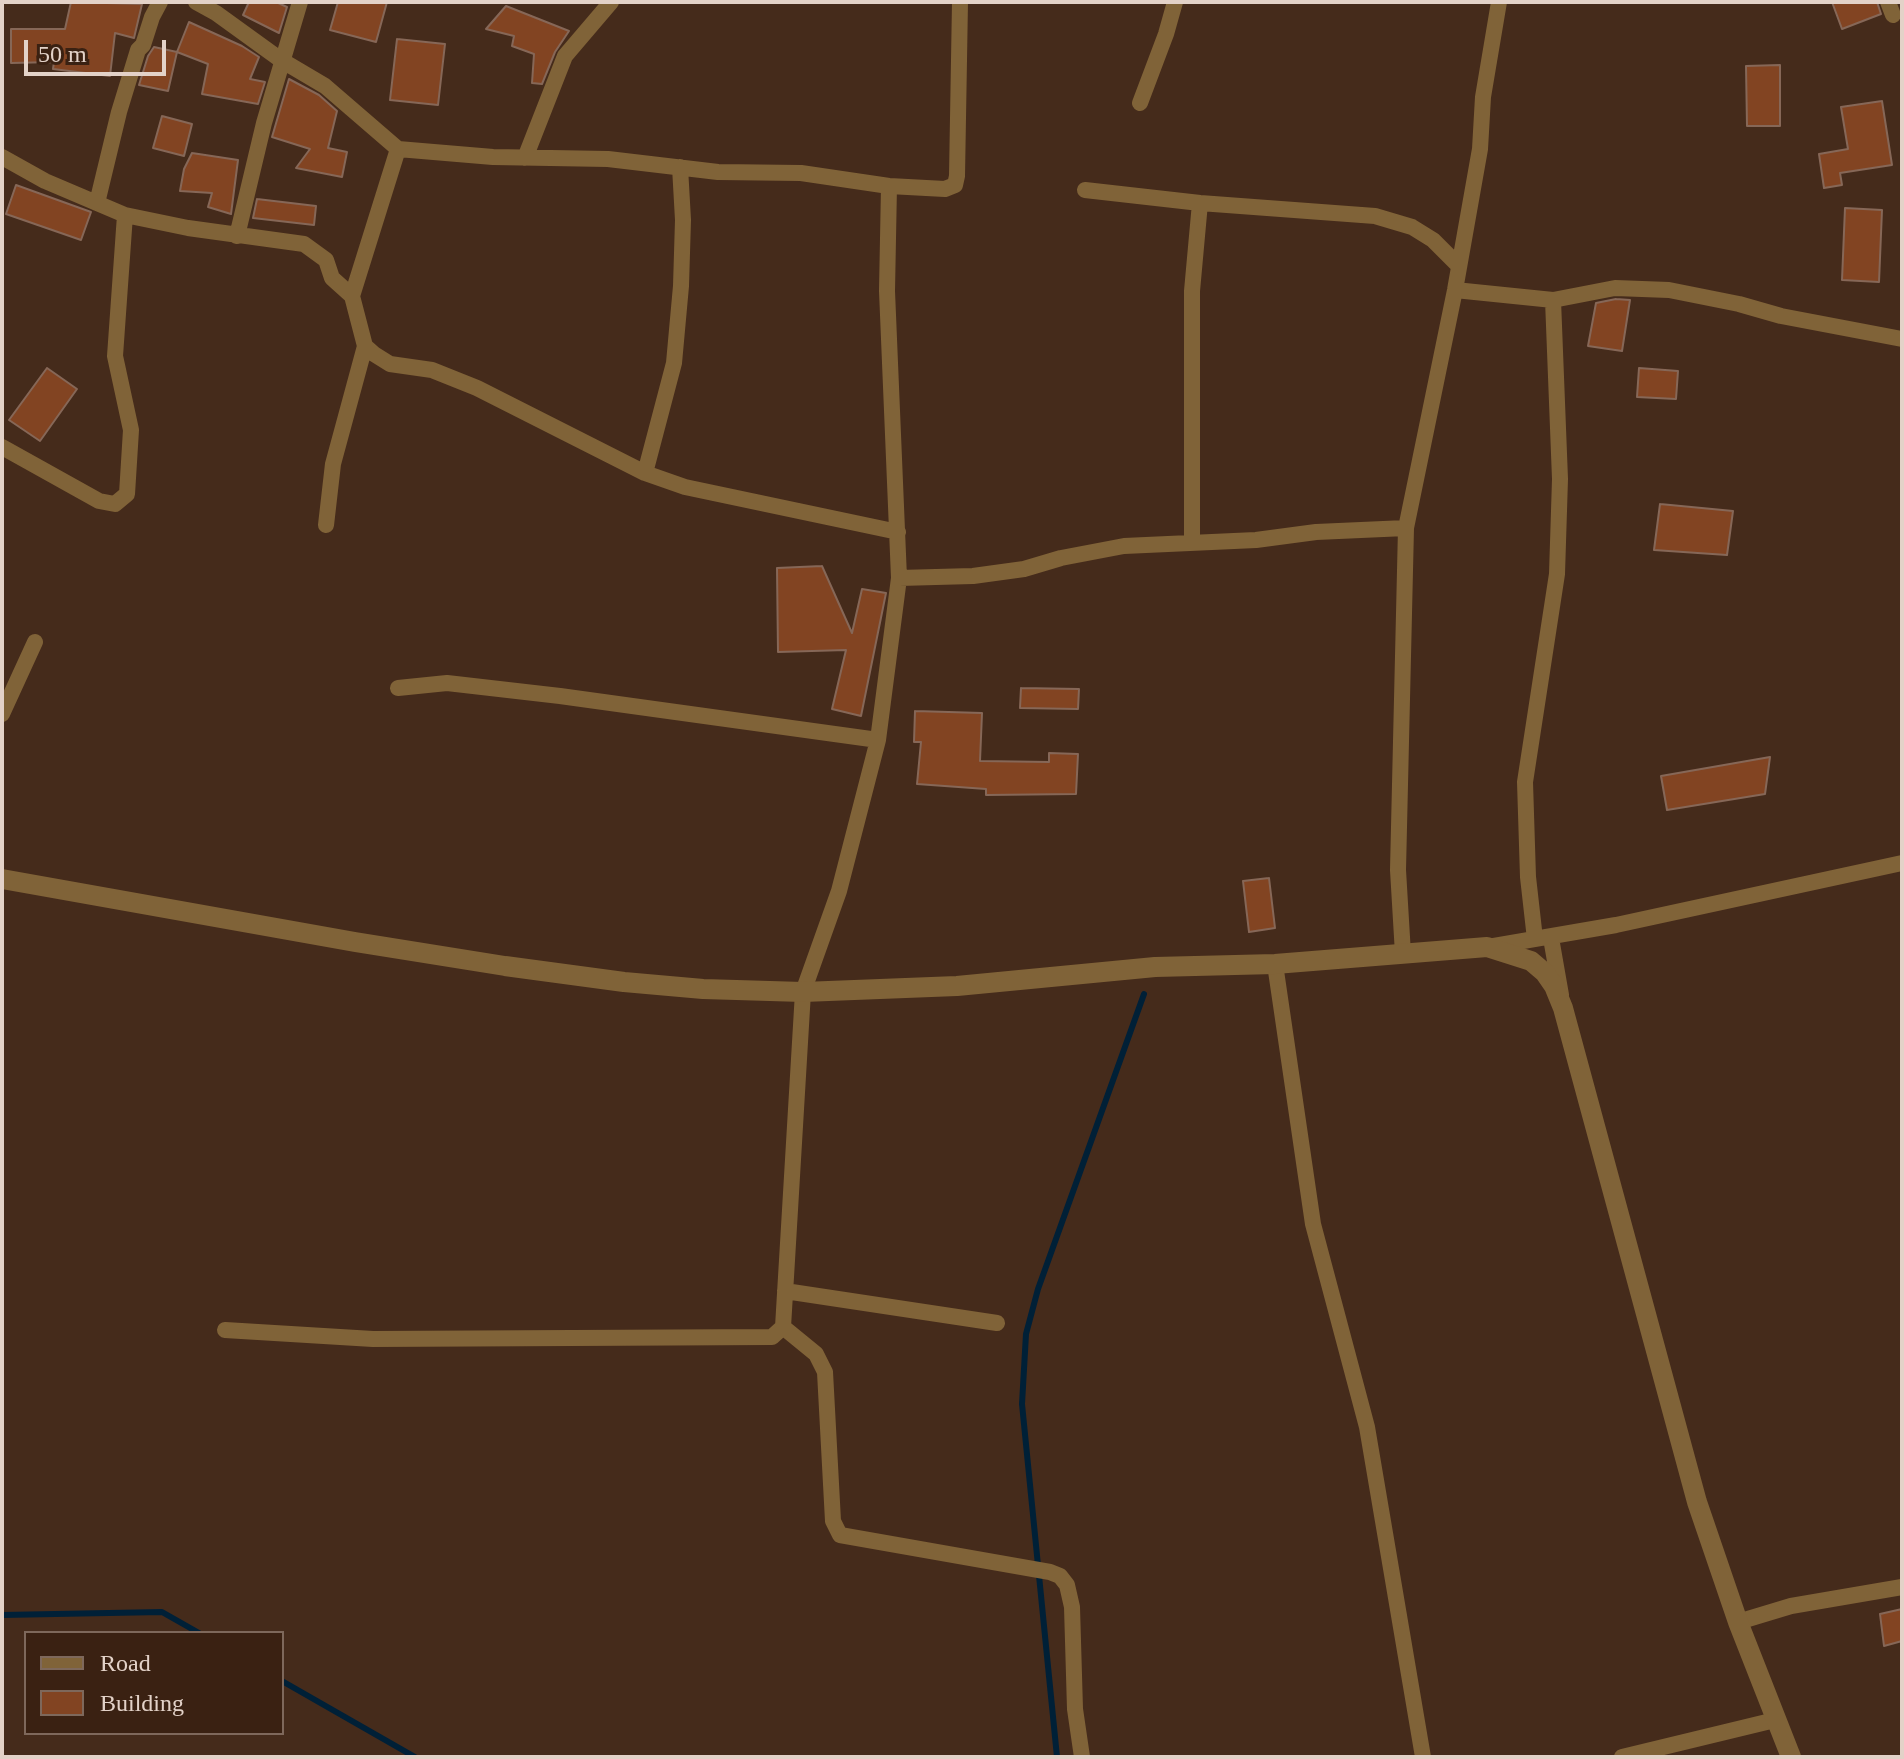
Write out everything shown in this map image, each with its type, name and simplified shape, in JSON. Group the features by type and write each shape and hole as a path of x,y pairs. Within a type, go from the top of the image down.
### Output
{"street":[{"path":"97,203 138,50 143,45 160,2"},
{"path":"196,2 325,86 398,149 525,158 608,159 718,172 801,173 889,186 945,189 957,181 960,2"},
{"path":"237,236 281,60 300,2"},
{"path":"525,158 565,56 611,2"},
{"path":"1140,103 1175,2"},
{"path":"1403,954 1398,870 1406,528 1455,290 1480,149 1483,97 1499,2"},
{"path":"326,525 333,464 365,346 352,296 398,149"},
{"path":"2,157 45,181 125,215 237,236 304,244 326,260 332,278 352,296"},
{"path":"645,473 674,363 681,286 683,220 680,167"},
{"path":"225,1330 389,1339 772,1337 783,1327 803,992 839,891 878,740 899,578 887,291 889,186"},
{"path":"1085,190 1200,203 1375,216 1412,227 1433,240 1458,265"},
{"path":"1192,541 1192,291 1200,203"},
{"path":"2,447 99,501 115,504 127,494 131,430 115,356 125,215"},
{"path":"1455,290 1553,300 1615,288 1669,290 1793,319 1902,339"},
{"path":"1553,300 1560,479 1557,574 1525,782 1528,877 1697,1502 1738,1622 1791,1757"},
{"path":"365,346 390,364 432,370 477,388 645,473 685,487 898,532"},
{"path":"899,578 973,576 1024,569 1061,558 1124,546 1256,540 1316,532 1406,528"},
{"path":"2,714 35,642"},
{"path":"398,688 447,683 878,740"},
{"path":"2,879 505,966 650,984 803,992 957,986 1155,967 1275,964 1487,947 1902,863"},
{"path":"1487,947 1510,953 1538,967 1554,986 1563,1008"},
{"path":"1275,964 1313,1224 1367,1427 1423,1757"},
{"path":"785,1291 997,1323"},
{"path":"783,1327 816,1354 825,1372 833,1521 840,1535 1050,1572 1060,1576 1067,1585 1072,1607 1075,1709 1082,1757"},
{"path":"1738,1622 1791,1606 1902,1587"},
{"path":"1622,1757 1775,1720"}],"building":[{"path":"71,2 142,4 134,38 115,33 110,76 53,69 54,62 11,63 11,29 65,29"},
{"path":"249,2 276,2 287,7 279,33 243,15"},
{"path":"338,2 387,2 376,42 330,30"},
{"path":"1832,2 1877,2 1881,14 1842,29"},
{"path":"506,6 569,31 555,52 542,84 532,83 534,54 512,46 514,36 486,29"},
{"path":"189,22 259,57 250,79 265,82 258,104 202,94 208,64 177,52"},
{"path":"397,39 445,44 438,105 390,100"},
{"path":"154,47 177,52 168,91 139,85"},
{"path":"1780,65 1780,126 1747,126 1746,66"},
{"path":"289,79 319,95 337,111 328,148 347,152 342,177 296,168 310,149 272,137"},
{"path":"1882,101 1892,165 1840,173 1842,185 1824,188 1819,154 1848,149 1841,107"},
{"path":"162,116 192,124 184,156 153,148"},
{"path":"192,153 238,160 231,214 208,207 212,193 180,191 184,169"},
{"path":"16,185 91,212 81,240 6,214"},
{"path":"257,199 316,206 314,225 253,218"},
{"path":"1845,208 1882,210 1879,282 1842,280"},
{"path":"1630,300 1622,351 1588,346 1596,303"},
{"path":"47,368 77,389 40,441 9,420"},
{"path":"1639,368 1678,371 1676,399 1637,397"},
{"path":"1660,504 1733,511 1727,555 1654,550"},
{"path":"822,566 852,633 862,589 886,593 861,716 832,709 846,650 778,652 777,568"},
{"path":"1021,688 1079,689 1078,709 1020,708"},
{"path":"915,711 982,713 980,761 1049,762 1049,753 1078,754 1076,794 986,795 986,789 917,784 921,742 914,742"},
{"path":"1770,757 1765,794 1667,810 1661,776"},
{"path":"1269,878 1275,928 1249,932 1243,881"},
{"path":"1902,1609 1902,1641 1884,1646 1880,1614"}],"waterway":[{"path":"1057,1757 1022,1404 1026,1334 1038,1289 1144,994"},
{"path":"2,1615 162,1612 195,1631"},
{"path":"284,1682 415,1757"}]}
